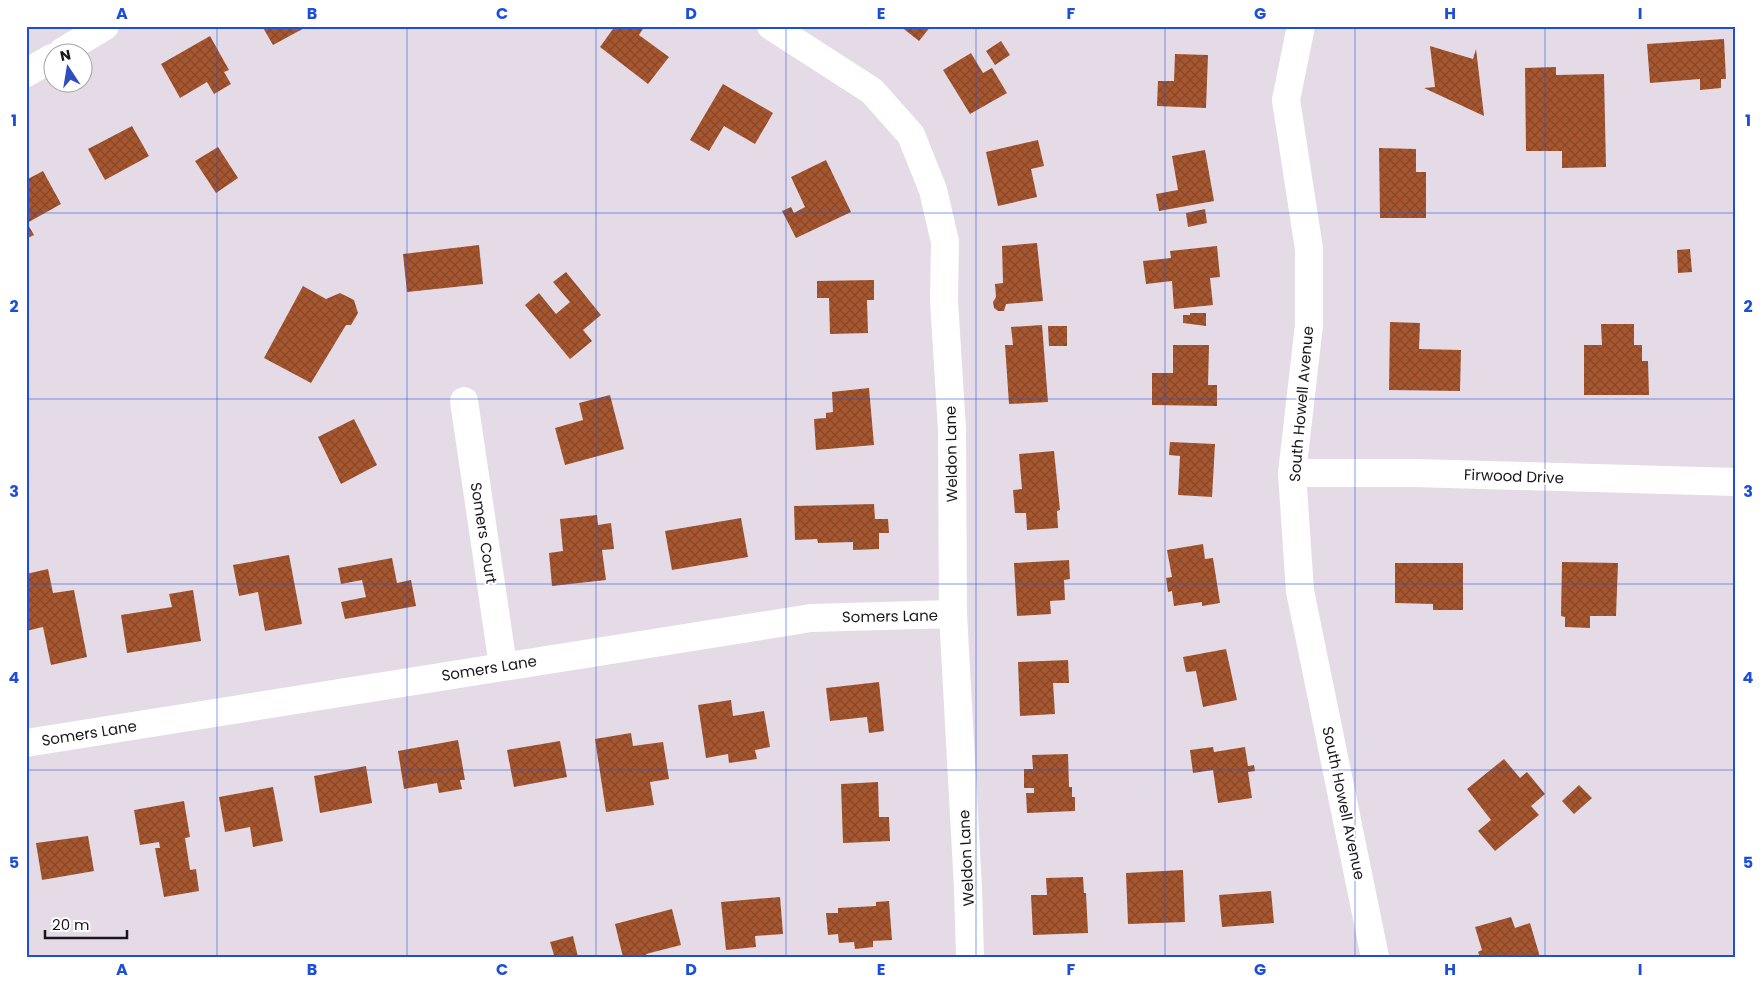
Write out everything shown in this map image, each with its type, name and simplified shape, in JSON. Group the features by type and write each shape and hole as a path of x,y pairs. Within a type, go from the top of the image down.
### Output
{"street":[{"path":"79,42 105,26"},
{"name":"Weldon Lane","path":"770,26 872,91 911,135 933,190 945,242 944,301 952,430 954,614 970,957"},
{"name":"South Howell Avenue","path":"1301,26 1286,100 1309,248 1309,325 1292,473 1300,591 1375,957"},
{"path":"26,73 42,64"},
{"name":"Somers Court","path":"464,401 504,666"},
{"name":"Firwood Drive","path":"1292,473 1414,473 1736,482"},
{"name":"Somers Lane","path":"26,743 811,618 954,614"}],"building":[{"path":"262,26 308,26 273,45"},
{"path":"615,26 643,26 639,35 669,57 648,84 600,47"},
{"path":"900,26 931,26 919,41"},
{"path":"210,36 229,70 224,72 231,84 214,94 207,82 180,98 161,64"},
{"path":"1724,39 1726,79 1721,79 1721,88 1700,90 1700,79 1650,83 1647,44"},
{"path":"1001,41 1010,55 995,65 986,51"},
{"path":"1430,46 1473,59 1476,49 1484,116 1424,88 1435,87"},
{"path":"971,53 983,73 992,68 1007,93 970,114 943,70"},
{"path":"1175,54 1208,55 1206,108 1157,106 1158,81 1174,81"},
{"path":"1556,67 1556,75 1604,74 1606,167 1562,168 1562,151 1526,151 1525,68"},
{"path":"723,84 773,113 755,144 724,126 709,151 690,140"},
{"path":"132,126 149,156 105,180 88,149"},
{"path":"1038,140 1044,166 1031,169 1037,197 998,206 986,152"},
{"path":"218,147 238,178 216,193 195,161"},
{"path":"1379,148 1416,149 1416,172 1426,172 1426,218 1380,218"},
{"path":"1205,150 1214,201 1159,211 1156,194 1178,190 1172,156"},
{"path":"826,160 851,212 796,238 782,211 791,207 794,213 805,207 791,177"},
{"path":"43,171 61,204 27,223 34,235 26,239 26,180"},
{"path":"1205,209 1207,223 1188,227 1186,213"},
{"path":"1037,243 1043,301 1006,304 1004,311 998,311 994,308 993,302 996,297 995,284 1003,283 1002,246"},
{"path":"479,245 483,284 407,292 403,254"},
{"path":"1217,246 1220,277 1210,278 1213,305 1174,309 1172,281 1146,284 1143,261 1171,258 1170,251"},
{"path":"1690,249 1692,272 1678,273 1677,250"},
{"path":"566,272 601,315 583,330 592,341 570,359 525,305 539,293 556,314 570,302 553,282"},
{"path":"874,280 874,300 867,300 868,333 830,334 829,298 817,298 817,281"},
{"path":"303,286 326,299 340,293 354,300 358,313 351,325 346,325 311,383 264,358"},
{"path":"1190,313 1206,313 1206,326 1183,323 1183,315 1190,315"},
{"path":"1390,322 1420,323 1419,349 1461,350 1460,391 1389,390"},
{"path":"1601,324 1634,324 1634,345 1642,345 1642,361 1648,361 1649,395 1584,395 1584,345 1602,345"},
{"path":"1042,325 1048,402 1009,404 1005,345 1013,345 1011,327"},
{"path":"1048,326 1067,326 1067,346 1049,346"},
{"path":"1173,345 1209,345 1208,385 1217,385 1217,406 1152,405 1152,373 1173,373"},
{"path":"869,388 874,445 816,450 814,419 826,418 826,413 833,412 832,392"},
{"path":"610,395 624,449 565,465 555,428 583,420 579,403"},
{"path":"354,419 377,465 341,484 318,437"},
{"path":"1170,442 1215,444 1212,497 1178,495 1180,456 1169,455"},
{"path":"1054,451 1060,510 1057,511 1058,528 1027,530 1026,513 1015,513 1013,490 1022,489 1019,454"},
{"path":"874,504 875,519 888,519 889,533 879,533 879,549 853,550 853,542 818,543 817,539 795,540 794,506"},
{"path":"597,515 598,525 611,523 614,549 602,550 606,580 552,586 549,553 563,551 560,519"},
{"path":"741,518 748,557 672,570 665,531"},
{"path":"1203,544 1205,559 1213,558 1220,603 1202,606 1202,602 1174,606 1172,591 1168,592 1166,578 1172,577 1167,550"},
{"path":"289,555 302,624 265,631 258,592 239,596 233,565"},
{"path":"392,558 397,583 411,580 416,606 345,619 341,602 366,597 362,580 341,584 338,568"},
{"path":"1069,560 1070,579 1064,580 1065,600 1050,601 1051,614 1017,616 1014,563"},
{"path":"1562,562 1618,563 1616,616 1590,616 1590,628 1565,627 1565,617 1561,616"},
{"path":"1395,563 1463,563 1463,610 1433,610 1433,604 1395,603"},
{"path":"48,569 53,593 74,590 87,657 51,665 43,627 26,631 26,574"},
{"path":"193,590 201,641 127,653 121,615 172,607 169,594"},
{"path":"1226,649 1237,700 1203,707 1196,671 1186,672 1183,657"},
{"path":"1068,660 1069,683 1053,683 1055,714 1020,716 1018,662"},
{"path":"879,682 884,731 869,733 867,717 830,721 826,688"},
{"path":"731,700 733,716 764,711 770,747 755,750 757,759 729,763 728,754 706,758 698,705"},
{"path":"631,733 633,746 663,742 669,779 650,782 654,805 606,812 595,739"},
{"path":"458,740 465,780 460,780 462,789 439,793 437,783 404,789 398,751"},
{"path":"560,741 567,777 514,787 507,750"},
{"path":"1213,747 1214,752 1245,747 1248,766 1254,765 1255,771 1248,772 1252,798 1218,803 1213,770 1193,773 1190,750"},
{"path":"1068,754 1069,787 1072,787 1072,797 1075,797 1075,811 1027,813 1026,793 1034,793 1034,788 1024,788 1024,769 1033,769 1032,755"},
{"path":"1504,759 1520,778 1527,772 1545,794 1531,806 1539,815 1495,851 1478,831 1491,820 1467,789"},
{"path":"366,766 372,803 320,813 314,776"},
{"path":"878,782 879,817 889,817 890,841 843,843 841,784"},
{"path":"1579,785 1592,798 1574,814 1562,801"},
{"path":"273,787 283,841 253,847 250,827 225,832 219,797"},
{"path":"184,801 190,837 185,838 190,870 196,869 199,891 164,897 155,848 160,848 159,842 140,845 134,810"},
{"path":"88,836 94,871 42,880 36,843"},
{"path":"1183,870 1185,922 1128,924 1126,873"},
{"path":"1083,877 1084,893 1086,893 1088,933 1033,935 1031,895 1047,895 1046,878"},
{"path":"1271,891 1274,923 1222,927 1219,895"},
{"path":"780,897 783,934 755,936 756,947 726,950 721,902"},
{"path":"889,901 892,940 873,941 873,947 855,949 854,942 839,943 838,934 828,935 826,913 838,913 838,908 876,906 876,902"},
{"path":"672,909 681,945 646,954 647,957 623,957 615,924"},
{"path":"1511,917 1515,928 1530,923 1540,957 1480,957 1478,952 1482,950 1475,927"},
{"path":"573,936 578,957 550,957 554,955 550,942"}]}
